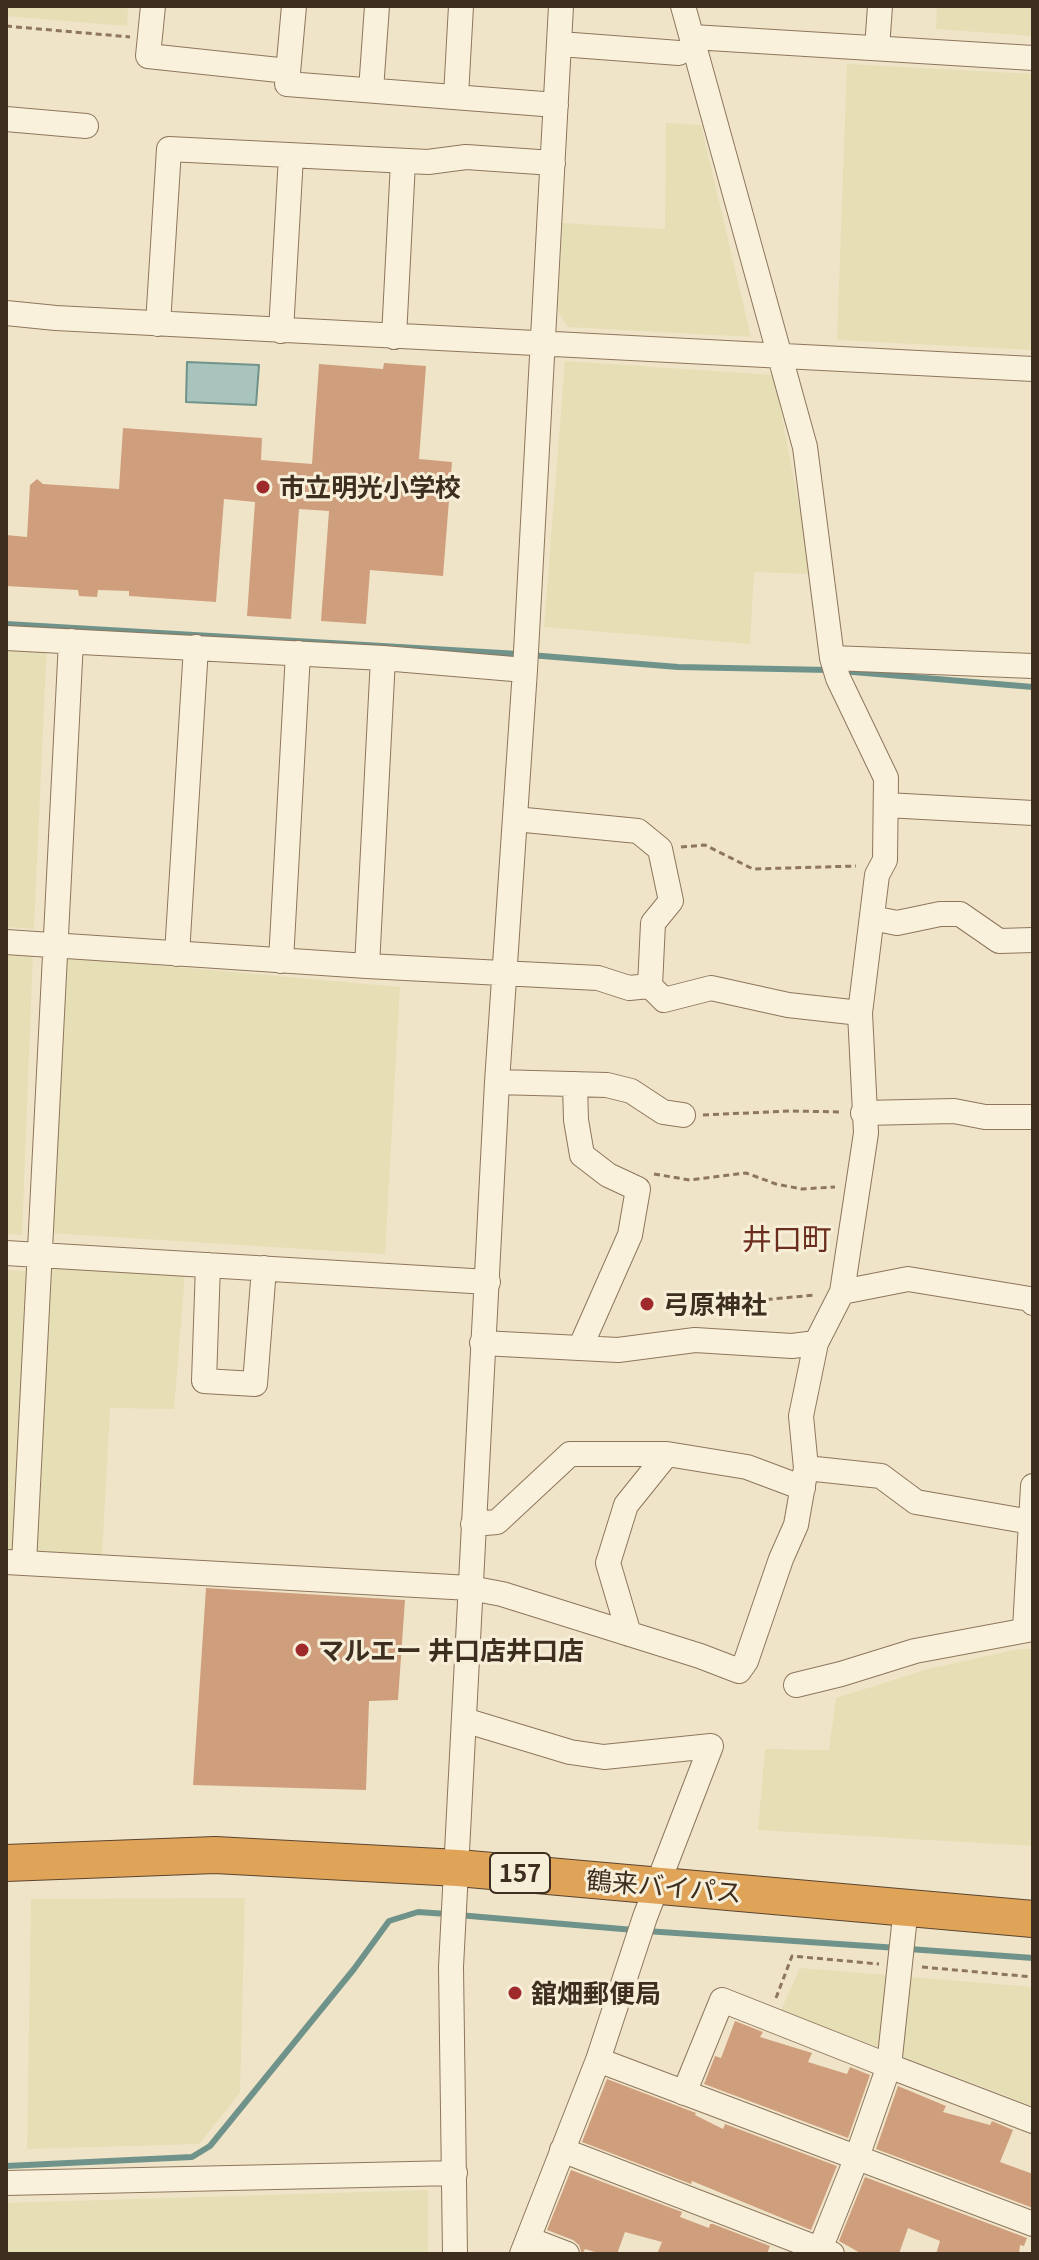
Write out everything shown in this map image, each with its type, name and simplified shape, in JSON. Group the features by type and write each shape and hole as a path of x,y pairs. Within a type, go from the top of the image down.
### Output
{"highway":[{"name":"鶴来バイパス","path":"6,1863 215,1855 458,1868 1033,1919"}],"street":[{"path":"153,6 148,56 288,71"},
{"path":"294,6 287,84 556,105"},
{"path":"371,90 377,6"},
{"path":"456,96 461,6"},
{"path":"455,2254 451,1967 482,1343 526,660 561,6"},
{"path":"71,641 38,1255 15,1562 470,1588 502,1594 739,1671 746,1661 796,1525 805,1478 801,1416 816,1343 842,1292 866,1133 860,1013 877,875 885,860 886,778 835,666 805,447 686,45 683,6"},
{"path":"877,48 880,6"},
{"path":"560,44 877,48 1033,58"},
{"path":"6,119 86,126"},
{"path":"158,324 169,149 403,162 466,157 553,163"},
{"path":"281,331 291,156"},
{"path":"394,337 403,162"},
{"path":"6,313 281,331 1033,369"},
{"path":"6,638 383,658 526,660"},
{"path":"177,954 196,647"},
{"path":"281,961 298,653"},
{"path":"367,966 383,658"},
{"path":"835,666 1033,666"},
{"path":"886,805 1033,813"},
{"path":"515,819 638,831 660,849 671,901 653,923 650,986 664,1000 711,988 788,1005 860,1013"},
{"path":"872,918 897,923 940,914 960,914 999,941 1033,940"},
{"path":"6,942 598,978 629,988 650,986"},
{"path":"497,1082 607,1085 631,1091 663,1112 683,1115"},
{"path":"575,1084 576,1120 582,1155 608,1175 638,1189 630,1235 580,1348"},
{"path":"863,1113 954,1111 985,1117 1033,1117"},
{"path":"6,1253 488,1282"},
{"path":"208,1265 204,1381 255,1384 264,1268"},
{"path":"842,1292 908,1279 1030,1299 1033,1303"},
{"path":"482,1343 618,1350 695,1340 792,1346 816,1343"},
{"path":"473,1524 497,1522 570,1454 667,1454 805,1478 881,1476 916,1502 1031,1522"},
{"path":"629,1634 608,1563 626,1505 667,1454"},
{"path":"796,1685 915,1651 1029,1629 1033,1486"},
{"path":"464,1720 570,1752 604,1757 711,1746 641,1931 598,2060 525,2247 567,2254"},
{"path":"562,2150 823,2252 889,2066 906,1907"},
{"path":"684,2093 722,2000 1033,2121"},
{"path":"598,2060 1033,2224"},
{"path":"6,2183 455,2173"}],"path":[{"path":"6,26 149,39"},
{"path":"660,849 705,845 753,869 859,865 877,875"},
{"path":"683,1115 790,1111 863,1113"},
{"path":"638,1189 650,1173 690,1180 746,1173 802,1189 834,1187 858,1191"},
{"path":"687,1307 842,1292"}],"shaded area":[{"path":"6,6 128,6 127,26 6,16"},
{"path":"937,6 1033,6 1033,36 936,29"},
{"path":"847,64 1033,74 1033,350 837,340"},
{"path":"666,123 701,125 751,337 568,327 558,312 562,223 665,229"},
{"path":"565,361 774,375 812,574 754,572 750,644 544,627"},
{"path":"6,641 47,641 34,929 6,927"},
{"path":"6,952 33,954 22,1235 6,1234"},
{"path":"63,957 400,987 385,1254 50,1233"},
{"path":"46,1265 185,1274 174,1409 110,1408 102,1555 33,1551"},
{"path":"6,1270 26,1271 13,1554 6,1553"},
{"path":"1019,1649 1033,1649 1033,1846 758,1830 765,1749 829,1750 836,1698 928,1669"},
{"path":"245,1898 240,2093 199,2144 27,2149 31,1899"},
{"path":"800,1968 1033,1987 1033,2106 781,2010"},
{"path":"428,2190 428,2254 6,2254 6,2203"}],"water":[{"path":"187,362 259,365 256,405 186,402"}],"building":[{"path":"384,363 426,366 419,459 452,462 443,576 370,570 366,624 321,621 329,511 299,509 291,619 247,616 255,502 224,499 216,602 129,596 129,591 98,590 97,597 79,596 78,590 6,586 6,535 27,537 30,485 37,479 43,484 119,489 123,428 262,438 261,460 312,464 319,364 383,369"},
{"name":"マルエー 井口店井口店","path":"206,1588 405,1600 398,1700 369,1701 366,1790 193,1785"},
{"path":"735,2021 763,2032 760,2037 812,2053 808,2062 847,2074 850,2067 870,2075 848,2138 704,2084 715,2056 721,2058"},
{"path":"607,2079 696,2113 723,2129 725,2124 837,2166 811,2230 692,2181 691,2184 582,2142"},
{"path":"898,2086 946,2106 943,2112 990,2125 992,2121 1013,2130 1000,2162 1033,2174 1033,2208 876,2149"},
{"path":"571,2170 682,2212 680,2217 709,2228 713,2224 770,2246 767,2254 657,2254 662,2242 625,2232 617,2254 585,2249 582,2254 573,2240 547,2230"},
{"path":"865,2177 1027,2238 1024,2246 1020,2245 1019,2254 936,2254 940,2241 908,2228 899,2254 862,2254 839,2241"}],"waterway":[{"path":"6,624 519,654"},
{"path":"530,655 678,667 830,670"},
{"path":"841,671 1033,687"},
{"path":"6,2166 192,2157 210,2146 354,1969 389,1921 418,1912 447,1914"},
{"path":"458,1915 634,1930"},
{"path":"646,1931 898,1948"},
{"path":"909,1949 1033,1958"}],"place":[{"name":"市立明光小学校","path":"263,487"},
{"name":"弓原神社","path":"647,1304"},
{"name":"マルエー 井口店井口店","path":"302,1650"},
{"name":"舘畑郵便局","path":"515,1993"}],"district":[{"name":"井口町","path":"787,1239"}]}
